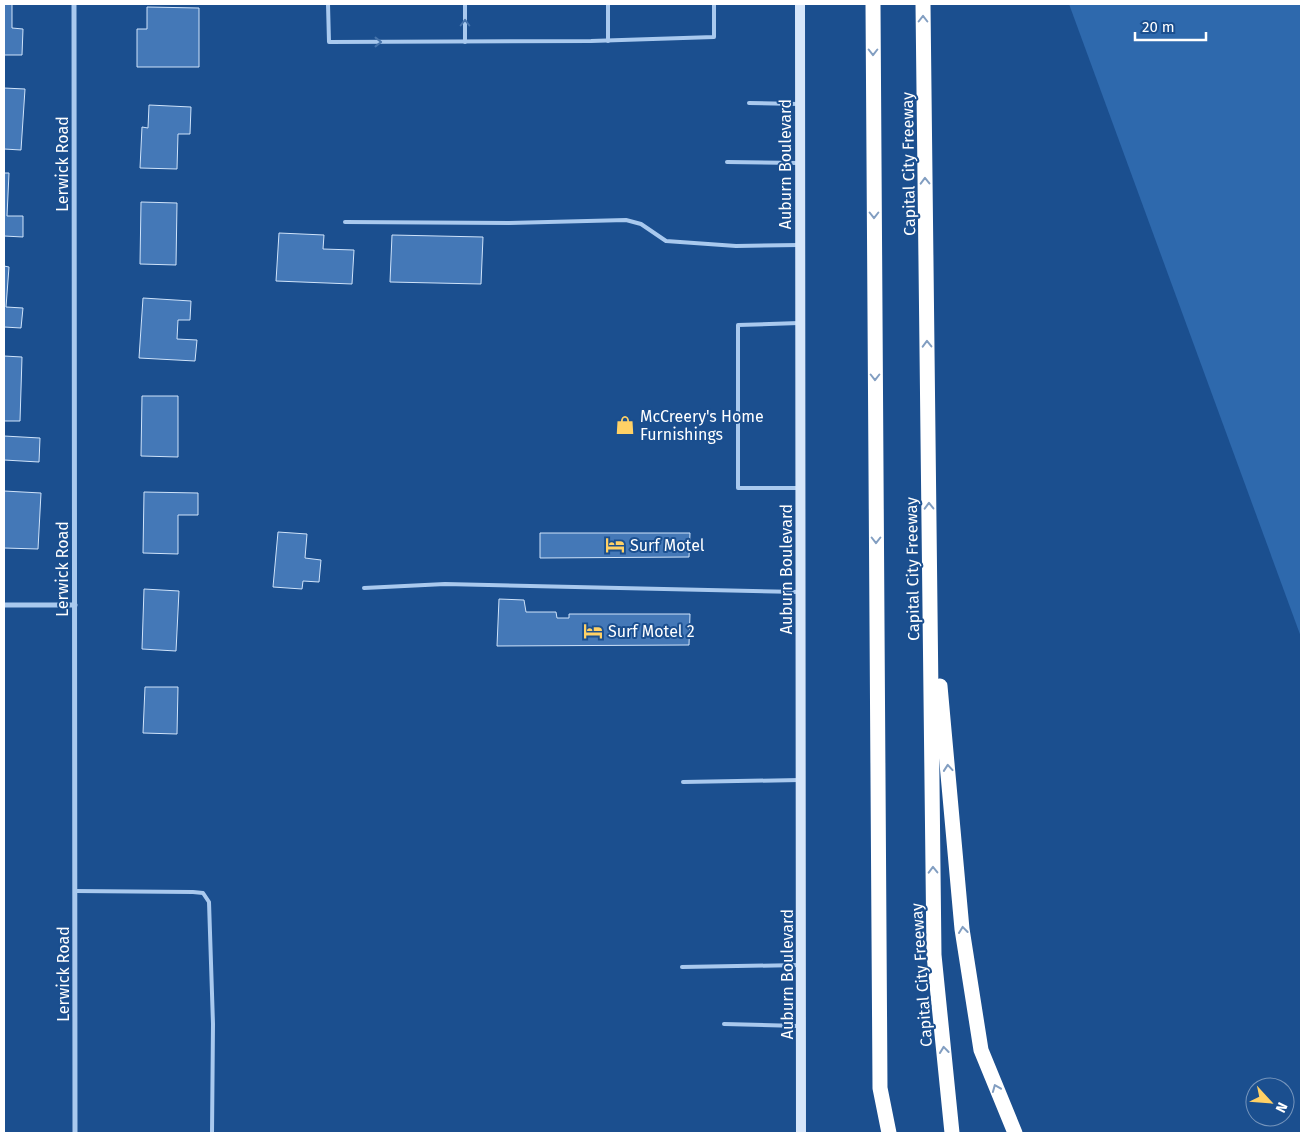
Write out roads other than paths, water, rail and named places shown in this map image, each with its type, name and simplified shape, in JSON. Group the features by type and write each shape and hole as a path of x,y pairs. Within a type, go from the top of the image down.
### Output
{"highway":[{"name":"Capital City Freeway","path":"873,4 880,1088 889,1133"},
{"name":"Capital City Freeway","path":"923,4 934,955 952,1133"},
{"path":"930,573 962,929 981,1050 1015,1133"},
{"path":"877,1133 880,1088"}],"main road":[{"name":"Auburn Boulevard","path":"800,4 801,1133"}],"street":[{"name":"Lerwick Road","path":"74,4 75,1133"},
{"path":"4,605 75,605"}],"lane":[{"path":"328,4 329,42 608,41 714,37 714,4"},
{"path":"465,4 465,42"},
{"path":"608,4 608,41"},
{"path":"749,103 800,104"},
{"path":"727,162 800,163"},
{"path":"345,222 509,223 626,220 642,224 666,241 736,246 800,246"},
{"path":"801,323 738,325 738,488 801,488"},
{"path":"364,588 445,584 801,592"},
{"path":"683,782 802,780"},
{"path":"75,891 194,892 203,893 209,902 213,1024 212,1133"},
{"path":"682,967 802,965"},
{"path":"724,1024 801,1026"}],"place":[{"name":"McCreery's Home Furnishings","path":"625,425"},
{"name":"Surf Motel","path":"615,545"},
{"name":"Surf Motel 2","path":"593,631"}]}
